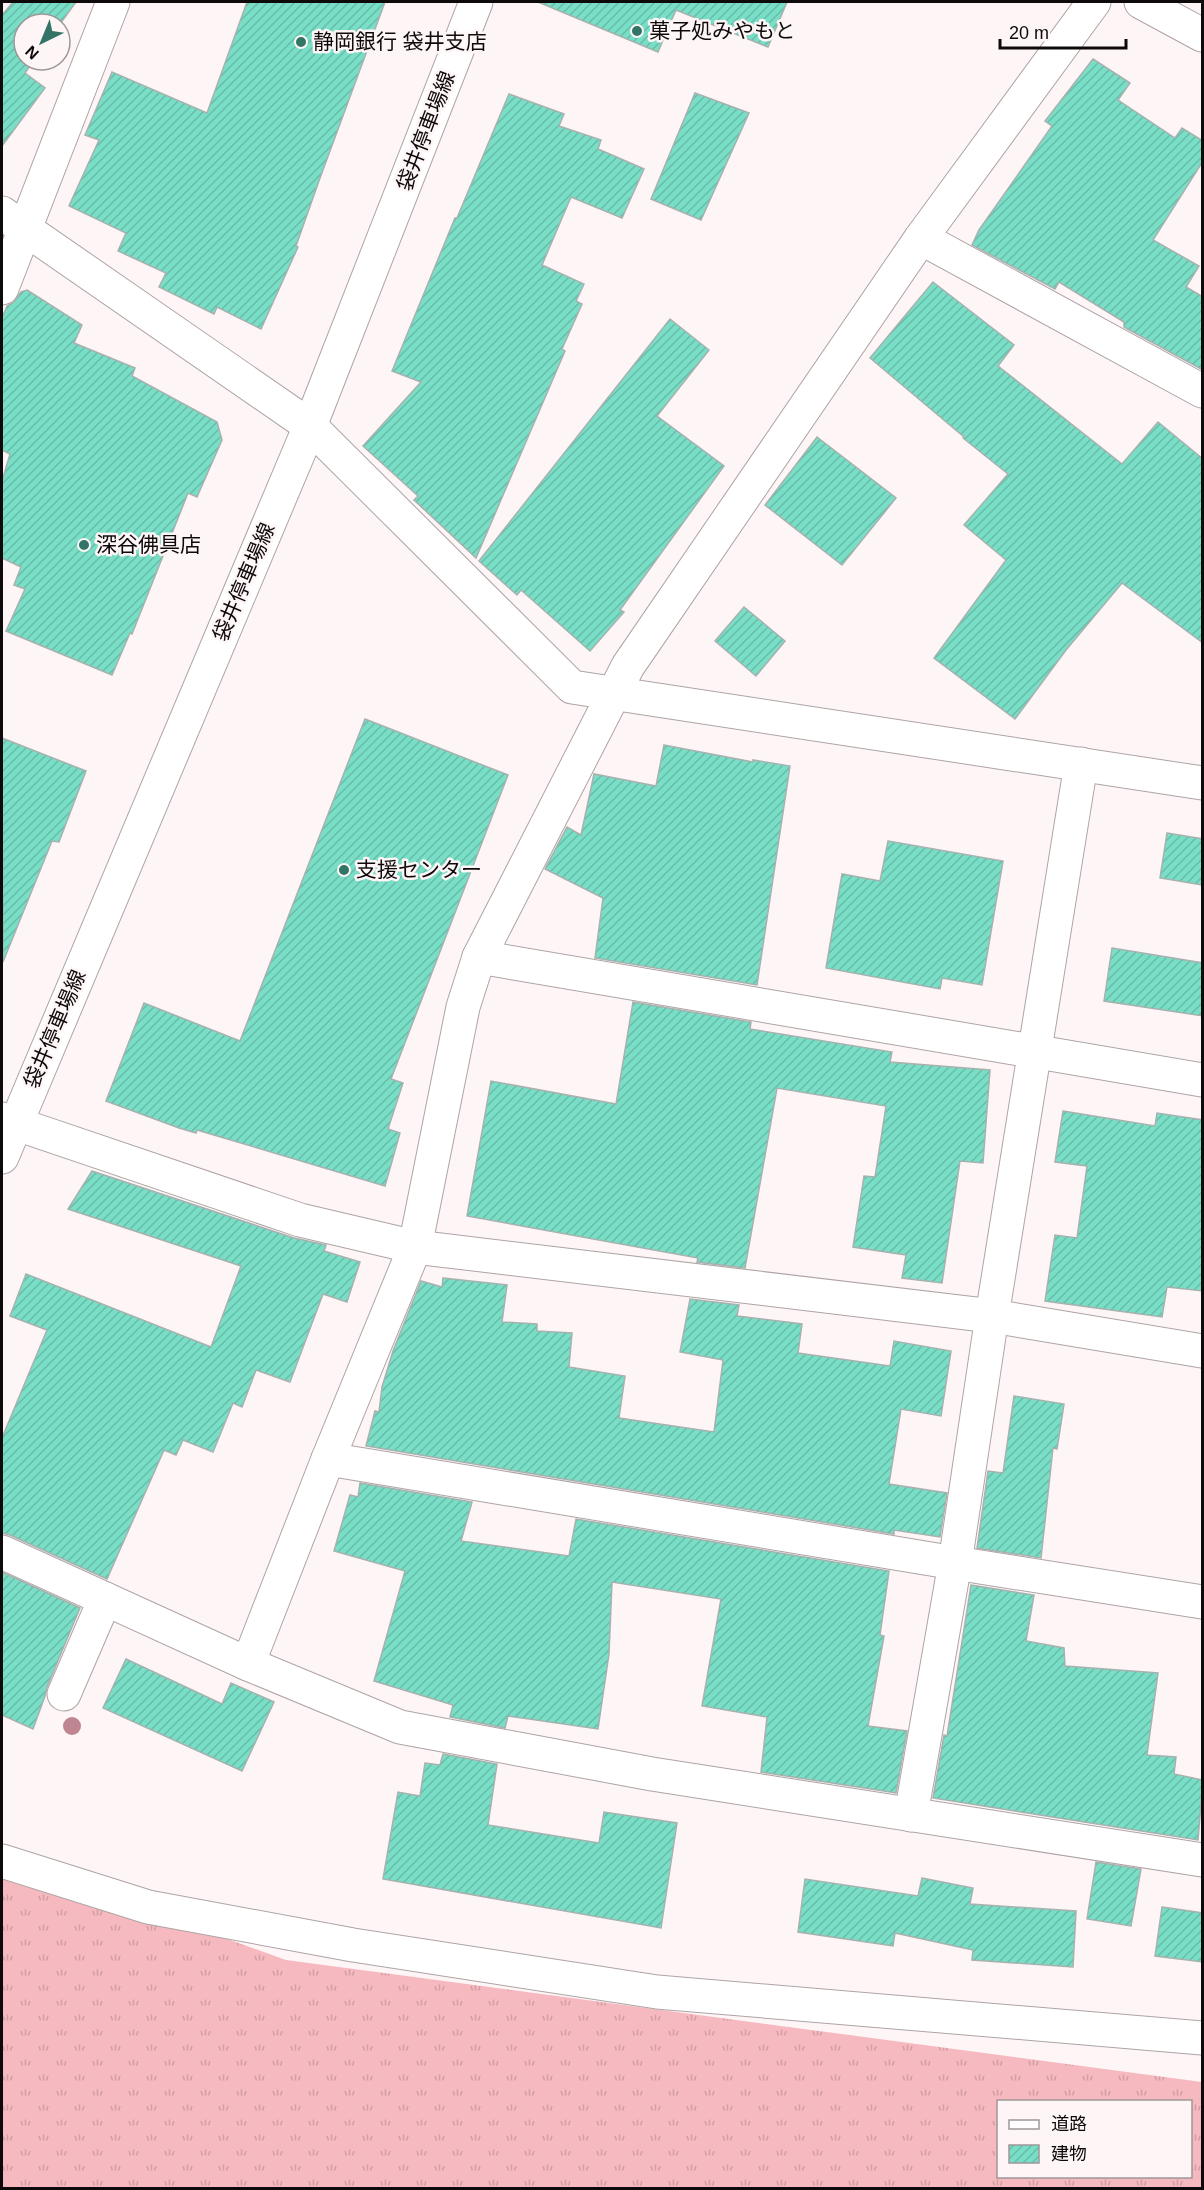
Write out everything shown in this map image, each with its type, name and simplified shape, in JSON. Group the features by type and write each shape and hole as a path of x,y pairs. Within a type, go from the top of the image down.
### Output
{"street":[{"path":"2,288 14,221 113,2"},
{"name":"袋井停車場線","path":"2,1157 8,1122 310,426 476,2"},
{"path":"248,1664 414,1247 463,1008 479,957 628,666 921,238 1094,2"},
{"path":"1141,2 1203,35"},
{"path":"14,221 310,426 572,687 1203,783"},
{"path":"921,238 1203,391"},
{"path":"912,1815 955,1563 992,1316 1081,765"},
{"path":"479,957 1203,1080"},
{"path":"8,1122 300,1220 414,1247 992,1316 1203,1351"},
{"path":"328,1459 1203,1602"},
{"path":"2,1552 248,1664 400,1727 652,1774 1203,1860"},
{"path":"64,1694 105,1599"},
{"path":"2,1861 148,1907 353,1945 657,1992 1203,2038"}],"green space":[{"path":"2,1859 286,1960 1202,2082 1202,2188 2,2188"}],"building":[{"path":"13,2 76,2 69,12 12,12 12,72 26,72 45,88 2,146 2,15"},
{"path":"247,2 385,2 320,178 296,246 298,247 261,329 217,307 214,314 159,287 166,273 118,251 126,233 69,206 99,140 85,135 112,72 207,113"},
{"path":"538,2 787,2 768,47 676,10 658,52"},
{"path":"1093,59 1130,83 1118,100 1175,138 1182,128 1203,141 1203,161 1153,240 1199,266 1186,287 1203,297 1203,370 1124,327 1124,322 1059,282 1055,289 972,245 979,230 1052,126 1045,121"},
{"path":"695,93 749,113 701,220 651,199"},
{"path":"509,94 564,114 559,126 601,140 598,149 644,169 622,218 571,197 542,265 584,284 576,301 582,304 562,349 565,351 476,558 414,500 418,496 363,446 421,382 392,371"},
{"path":"933,282 1014,345 998,366 1122,464 1158,422 1203,459 1203,643 1122,583 1066,650 1015,719 934,658 1006,560 964,525 1008,474 870,358"},
{"path":"27,290 82,325 74,343 135,368 132,376 217,422 222,440 197,497 188,493 132,634 130,633 112,675 6,631 25,589 14,585 21,567 2,558 2,481 10,454 2,450 2,318 7,306 14,302 21,292"},
{"path":"670,319 709,350 657,416 724,466 620,610 624,612 590,651 521,590 517,595 479,561"},
{"path":"817,437 896,498 842,565 765,505"},
{"path":"744,607 785,641 756,676 715,641"},
{"path":"365,719 508,775 391,1079 403,1083 388,1129 400,1133 385,1186 197,1130 196,1133 179,1128 106,1101 144,1003 240,1041"},
{"path":"2,738 86,771 59,842 52,841 3,962"},
{"path":"664,745 753,762 753,760 790,766 757,985 595,958 603,898 545,869 567,827 581,835 594,774 656,786"},
{"path":"1167,833 1203,839 1203,885 1160,878"},
{"path":"888,841 1003,861 982,985 942,978 940,989 826,968 842,874 880,881"},
{"path":"1112,948 1203,963 1203,1016 1104,1001"},
{"path":"633,1002 751,1022 750,1029 892,1052 890,1062 990,1070 983,1163 960,1161 942,1283 902,1278 906,1255 853,1247 864,1176 875,1177 886,1106 777,1088 745,1268 697,1262 698,1258 467,1216 491,1081 616,1104"},
{"path":"1063,1111 1155,1126 1157,1113 1203,1120 1203,1291 1167,1287 1162,1317 1045,1301 1055,1235 1077,1238 1087,1166 1055,1162"},
{"path":"92,1171 294,1238 326,1245 324,1251 360,1262 347,1302 323,1294 290,1382 256,1370 242,1407 233,1403 213,1452 183,1440 176,1455 164,1450 107,1579 2,1533 2,1438 47,1330 10,1316 26,1274 211,1347 241,1266 68,1209"},
{"path":"443,1278 507,1285 502,1322 537,1324 537,1331 572,1333 569,1367 625,1376 619,1418 714,1432 723,1360 680,1352 690,1299 739,1305 737,1316 802,1324 798,1353 890,1366 894,1341 951,1351 941,1416 901,1409 889,1484 947,1493 940,1537 894,1530 894,1534 366,1446 375,1411 379,1412 382,1387 393,1351 421,1281 442,1287"},
{"path":"1014,1396 1064,1404 1057,1449 1053,1448 1041,1558 977,1548 988,1471 1003,1473"},
{"path":"360,1483 472,1502 461,1541 569,1556 576,1519 889,1571 880,1635 884,1636 868,1726 907,1731 896,1793 761,1772 767,1717 702,1706 721,1599 612,1582 609,1654 598,1729 508,1716 505,1728 450,1717 453,1705 374,1681 405,1571 334,1551 350,1495 358,1497"},
{"path":"2,1572 80,1608 47,1687 33,1729 2,1715"},
{"path":"971,1585 1034,1595 1026,1641 1064,1648 1065,1666 1158,1673 1147,1755 1176,1757 1174,1774 1203,1780 1198,1840 933,1798 944,1735 947,1736"},
{"path":"126,1659 222,1704 231,1683 274,1702 242,1771 103,1708"},
{"path":"443,1754 497,1764 488,1825 599,1843 604,1812 677,1823 661,1928 383,1879 398,1792 420,1796 425,1763 440,1765"},
{"path":"1096,1862 1141,1869 1131,1926 1087,1919"},
{"path":"922,1878 973,1888 970,1904 1076,1911 1073,1967 972,1960 973,1950 895,1933 893,1946 798,1932 805,1879 918,1896"},
{"path":"1162,1907 1203,1913 1203,1962 1155,1956"}],"place":[{"name":"菓子処みやもと","path":"637,31"},
{"name":"静岡銀行 袋井支店","path":"301,42"},
{"name":"深谷佛具店","path":"84,545"},
{"name":"支援センター","path":"344,870"}]}
